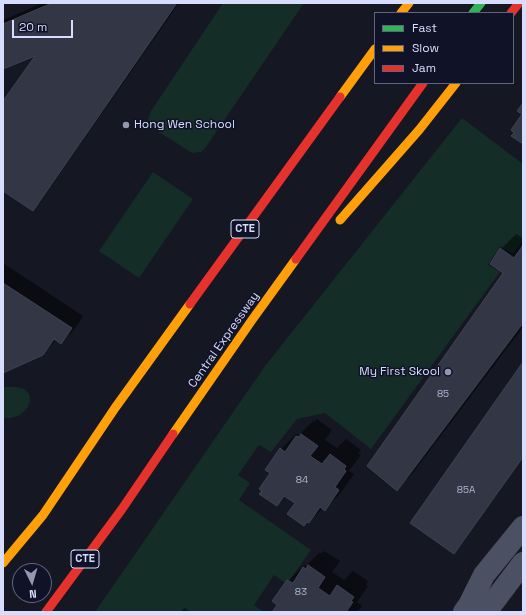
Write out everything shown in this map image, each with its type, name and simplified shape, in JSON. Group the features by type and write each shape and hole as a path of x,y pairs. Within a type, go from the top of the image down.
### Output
{"highway":[{"path":"402,12 409,3"},
{"path":"474,12 481,3"},
{"path":"512,12 519,3"},
{"name":"CTE","path":"3,563 43,515 115,408 374,51"},
{"name":"Central Expressway","path":"47,610 122,509 252,320 422,84"},
{"path":"336,225 419,130 455,84"},
{"path":"252,320 315,248"}],"street":[{"path":"464,612 484,575 523,527"},
{"path":"486,612 523,563"}],"green space":[{"path":"223,3 304,3 206,147 201,152 192,153 151,127 148,120 151,111"},
{"path":"462,118 523,164 523,240 513,254 500,246 488,265 500,272 371,449 325,413 297,419 271,452 259,445 238,475 250,483 239,500 311,550 287,584 274,575 254,605 264,612 95,612 265,366"},
{"path":"153,172 193,199 139,278 99,251"},
{"path":"3,387 16,387 24,389 29,394 30,401 27,408 20,415 11,418 3,418"}],"building":[{"path":"52,3 177,3 33,211 3,191 3,101 35,56 3,69 3,24"},
{"path":"523,103 523,144 511,136 514,133 511,130 522,114 517,111"},
{"path":"523,245 523,323 397,491 367,466 503,273 490,264 500,248 514,258"},
{"path":"3,283 72,328 61,344 54,339 43,355 3,373"},
{"path":"523,362 523,457 454,554 410,523"},
{"path":"301,434 318,446 310,456 322,464 330,454 346,466 344,469 346,471 335,487 339,490 325,511 320,507 309,523 307,522 304,526 287,514 295,503 284,496 277,506 259,494 262,491 259,489 270,473 265,470 280,448 285,452 296,436 299,437"},
{"path":"308,565 325,577 318,588 330,596 337,585 354,597 351,601 353,602 346,612 272,612 277,605 272,601 287,580 293,583 303,567 306,569"}],"traffic: fast":[{"path":"474,12 481,3"}],"traffic: slow":[{"path":"402,12 409,3"},
{"path":"340,97 374,50"},
{"path":"340,220 419,130 455,84"},
{"path":"173,434 296,259"},
{"path":"3,563 43,515 115,408 190,304"}],"traffic: jam":[{"path":"512,12 519,3"},
{"path":"296,259 422,84"},
{"path":"190,304 340,97"},
{"path":"46,612 122,509 173,434"}],"place":[{"name":"Hong Wen School","path":"126,125"},
{"name":"My First Skool","path":"448,372"}]}
